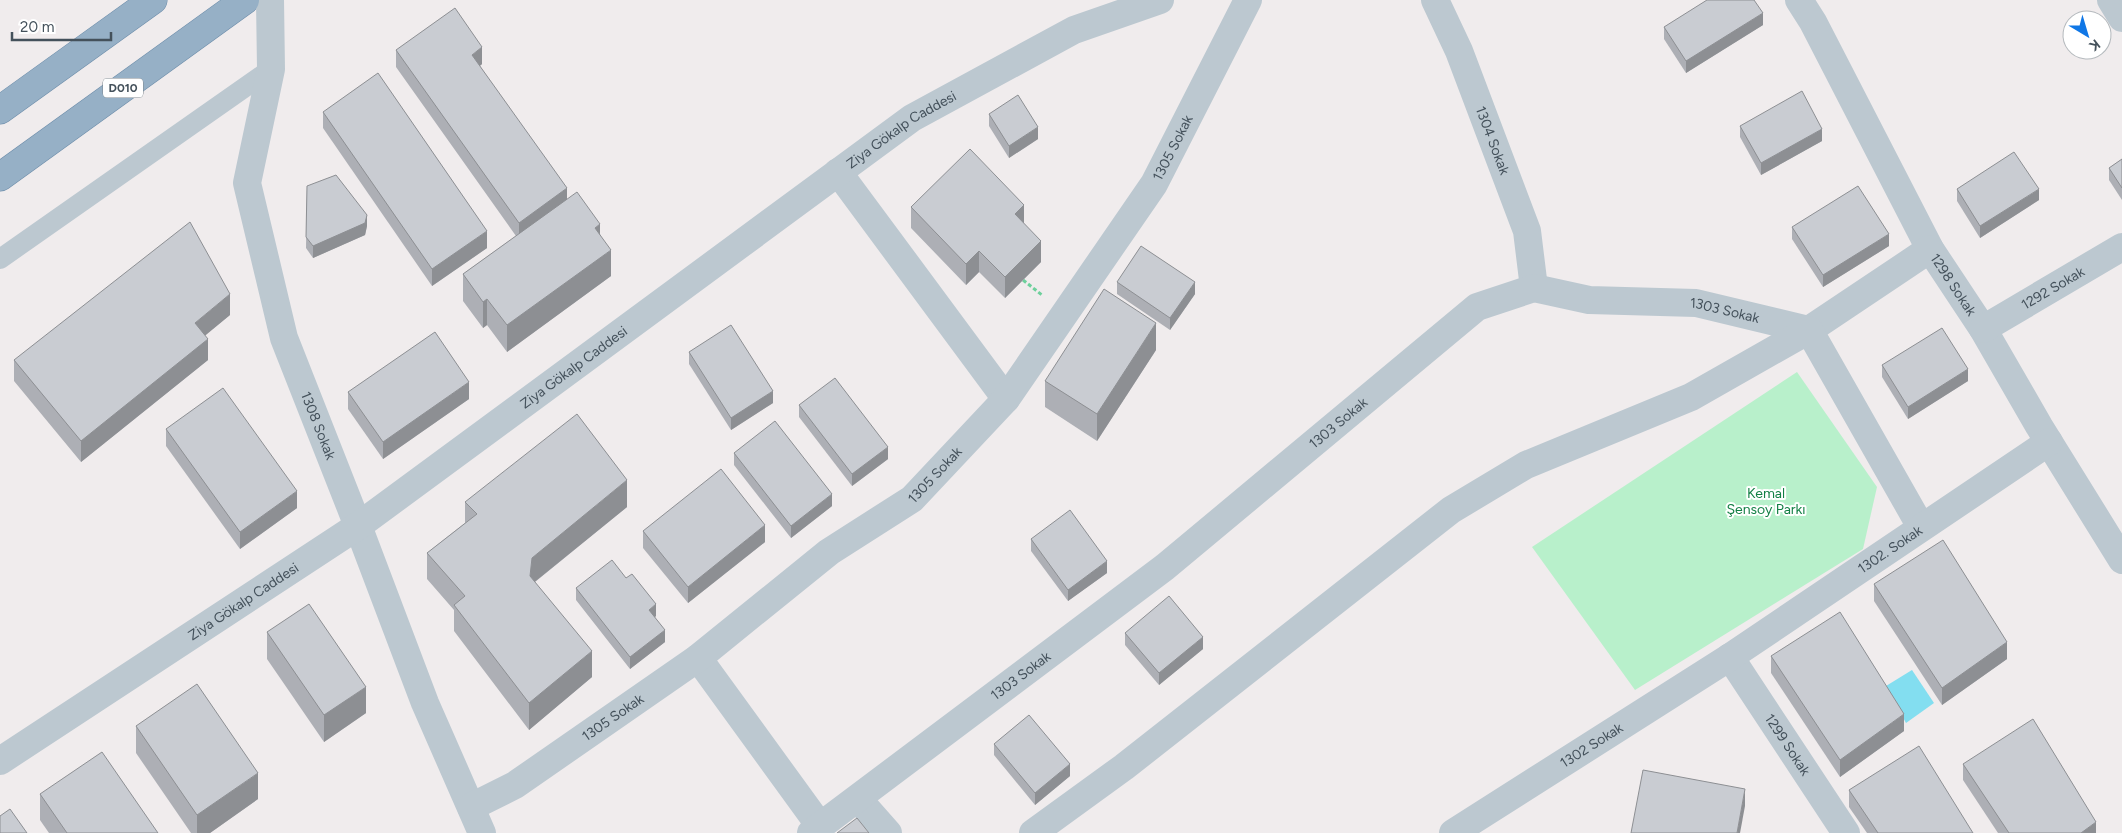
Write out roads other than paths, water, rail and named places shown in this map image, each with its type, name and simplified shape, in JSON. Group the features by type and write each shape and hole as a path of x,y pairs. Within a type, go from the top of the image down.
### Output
{"highway":[{"path":"0,110 153,0"},
{"name":"D010","path":"0,177 245,0"}],"street":[{"name":"1308 Sokak","path":"270,0 271,69 247,183 284,338 425,704 482,833"},
{"name":"Ziya Gökalp Caddesi","path":"0,761 358,526 912,118 1074,30 1160,0"},
{"name":"1305 Sokak","path":"471,807 515,785 698,658 829,552 912,499 1006,399 1154,184 1248,0"},
{"name":"1304 Sokak","path":"1435,0 1459,51 1526,231 1534,288"},
{"name":"1298 Sokak","path":"1799,0 1813,22 1930,249 1983,328 2122,560"},
{"path":"2111,0 2122,18"},
{"path":"838,172 1006,399"},
{"name":"1292 Sokak","path":"1983,328 2122,247"},
{"path":"1033,833 1132,761 1451,510 1526,465 1691,397 1809,330 1930,249"},
{"name":"1303 Sokak","path":"816,830 1166,567 1477,307 1534,288 1589,300 1696,303 1809,330"},
{"path":"1809,330 1921,527"},
{"name":"1302. Sokak","path":"1730,658 1921,527 2050,442"},
{"path":"698,658 816,830"},
{"name":"1302 Sokak","path":"1454,833 1730,658"},
{"name":"1299 Sokak","path":"1730,658 1846,833"},
{"path":"858,799 888,833"}],"lane":[{"path":"0,260 271,69"}],"water":[{"path":"1912,670 1934,703 1906,723 1886,686"}],"park label":[{"name":"Kemal Şensoy Parkı","path":"1766,502"}]}
